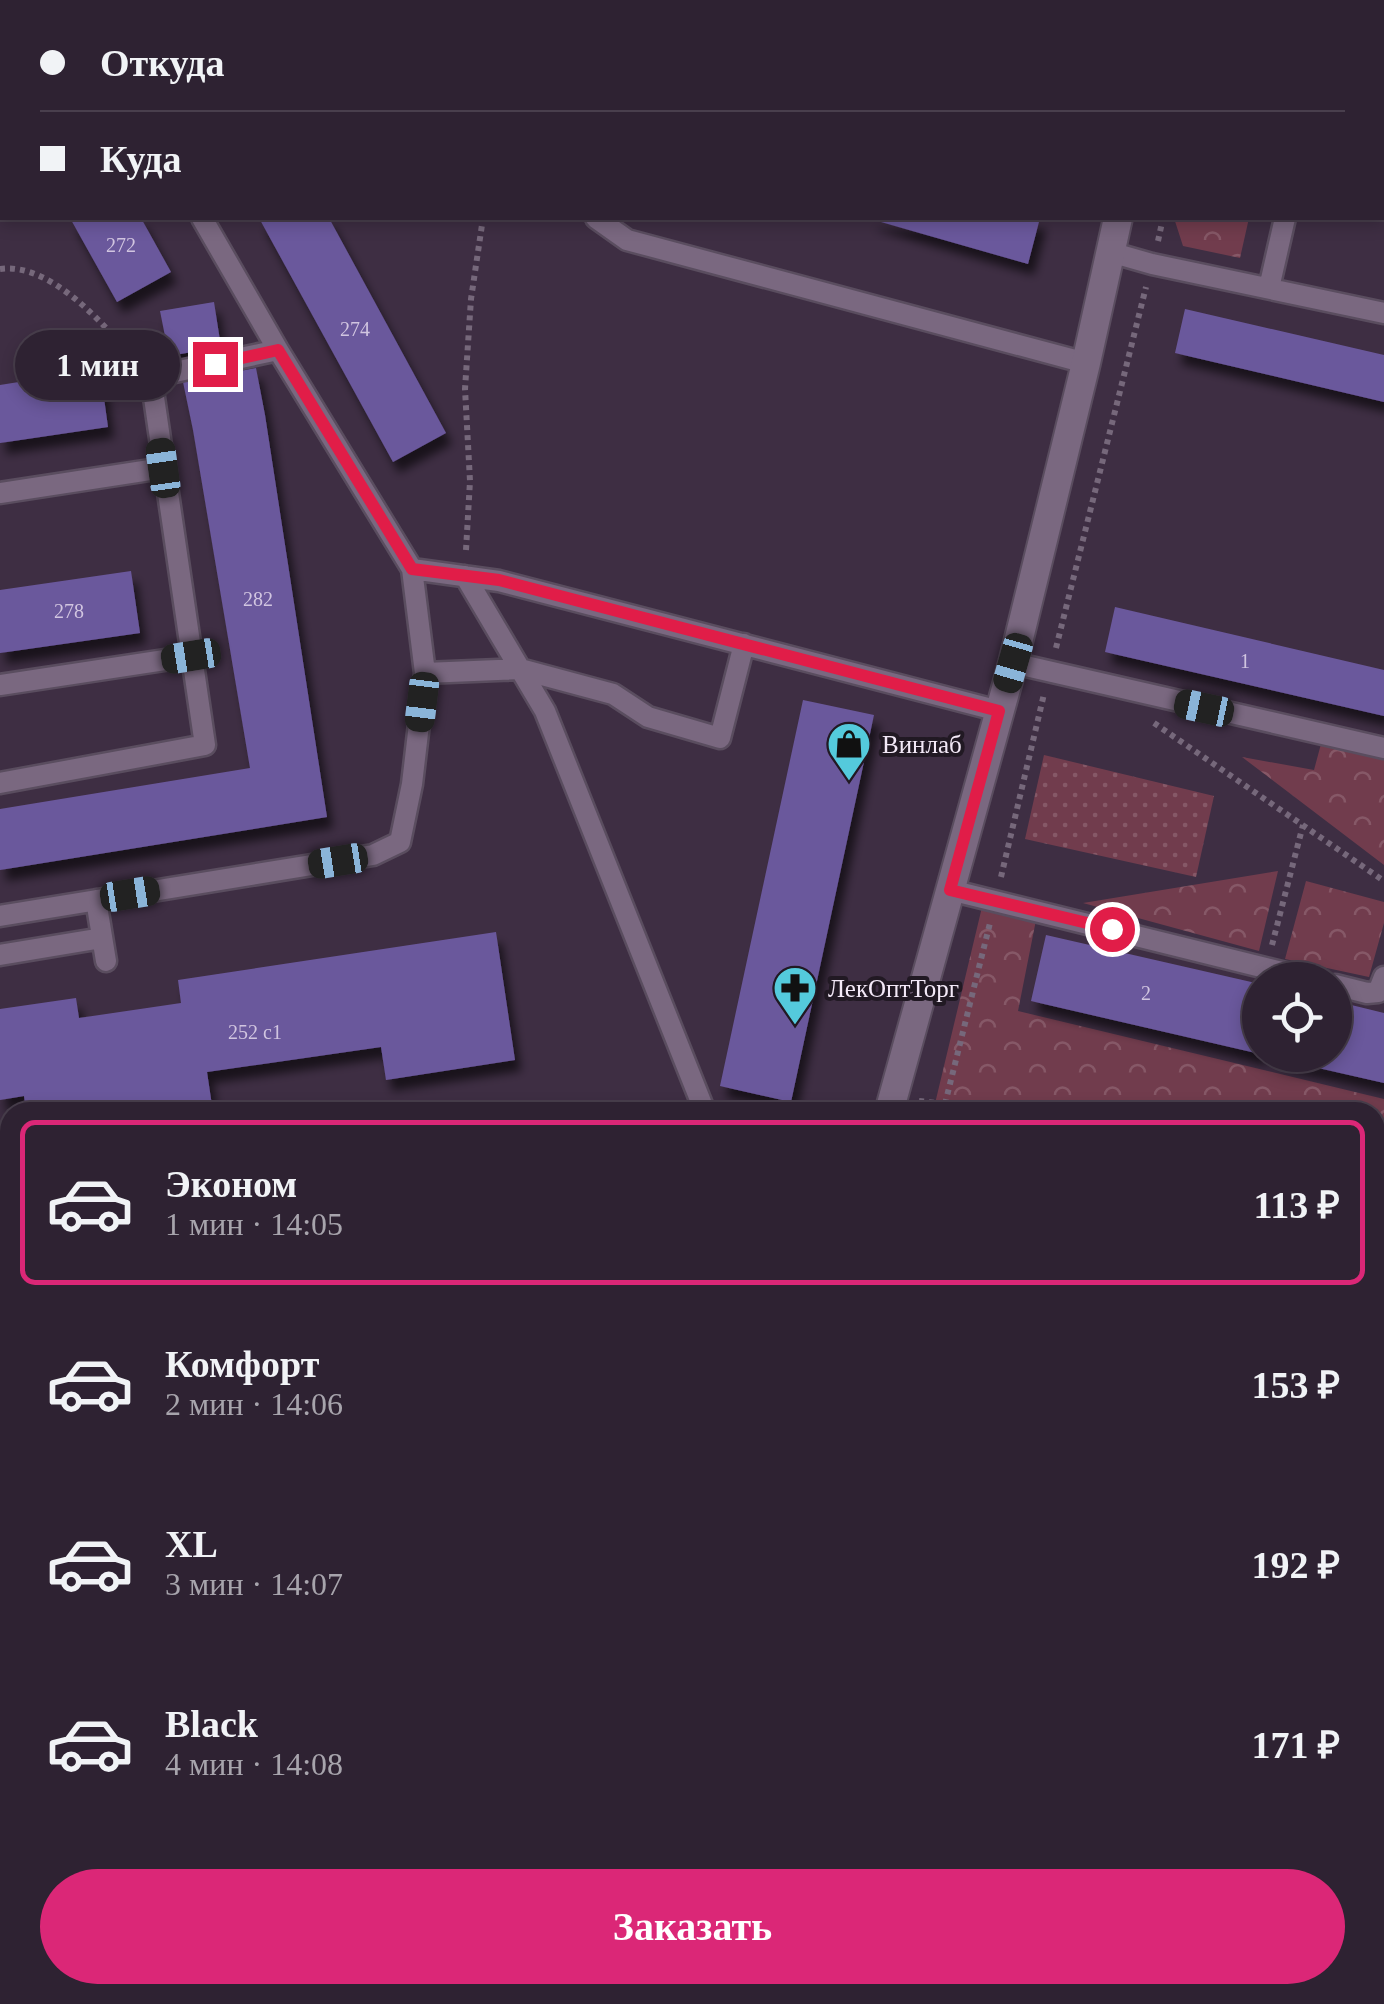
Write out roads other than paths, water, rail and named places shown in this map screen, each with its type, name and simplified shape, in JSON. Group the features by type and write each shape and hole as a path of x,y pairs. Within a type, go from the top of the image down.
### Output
{"street":[{"path":"892,1102 1013,663 1118,220"}],"lane":[{"path":"0,916 373,855 400,842 412,784 425,674 412,569 278,350 206,220"},
{"path":"599,220 628,240 1086,363"},
{"path":"1269,288 1285,220"},
{"path":"1110,252 1384,313"},
{"path":"0,782 205,745 151,377 278,350"},
{"path":"0,493 163,468"},
{"path":"412,569 499,580 999,711"},
{"path":"465,576 546,711 701,1102"},
{"path":"425,674 520,669 612,694 648,717 720,738 744,644"},
{"path":"0,685 191,656"},
{"path":"1013,663 1384,748"},
{"path":"950,890 1242,962"},
{"path":"96,900 106,960"},
{"path":"0,955 102,938"},
{"path":"1352,989 1378,992 1384,977"}],"place":[{"name":"Винлаб","path":"849,782"},
{"name":"ЛекОптТорг","path":"795,1026"}]}
